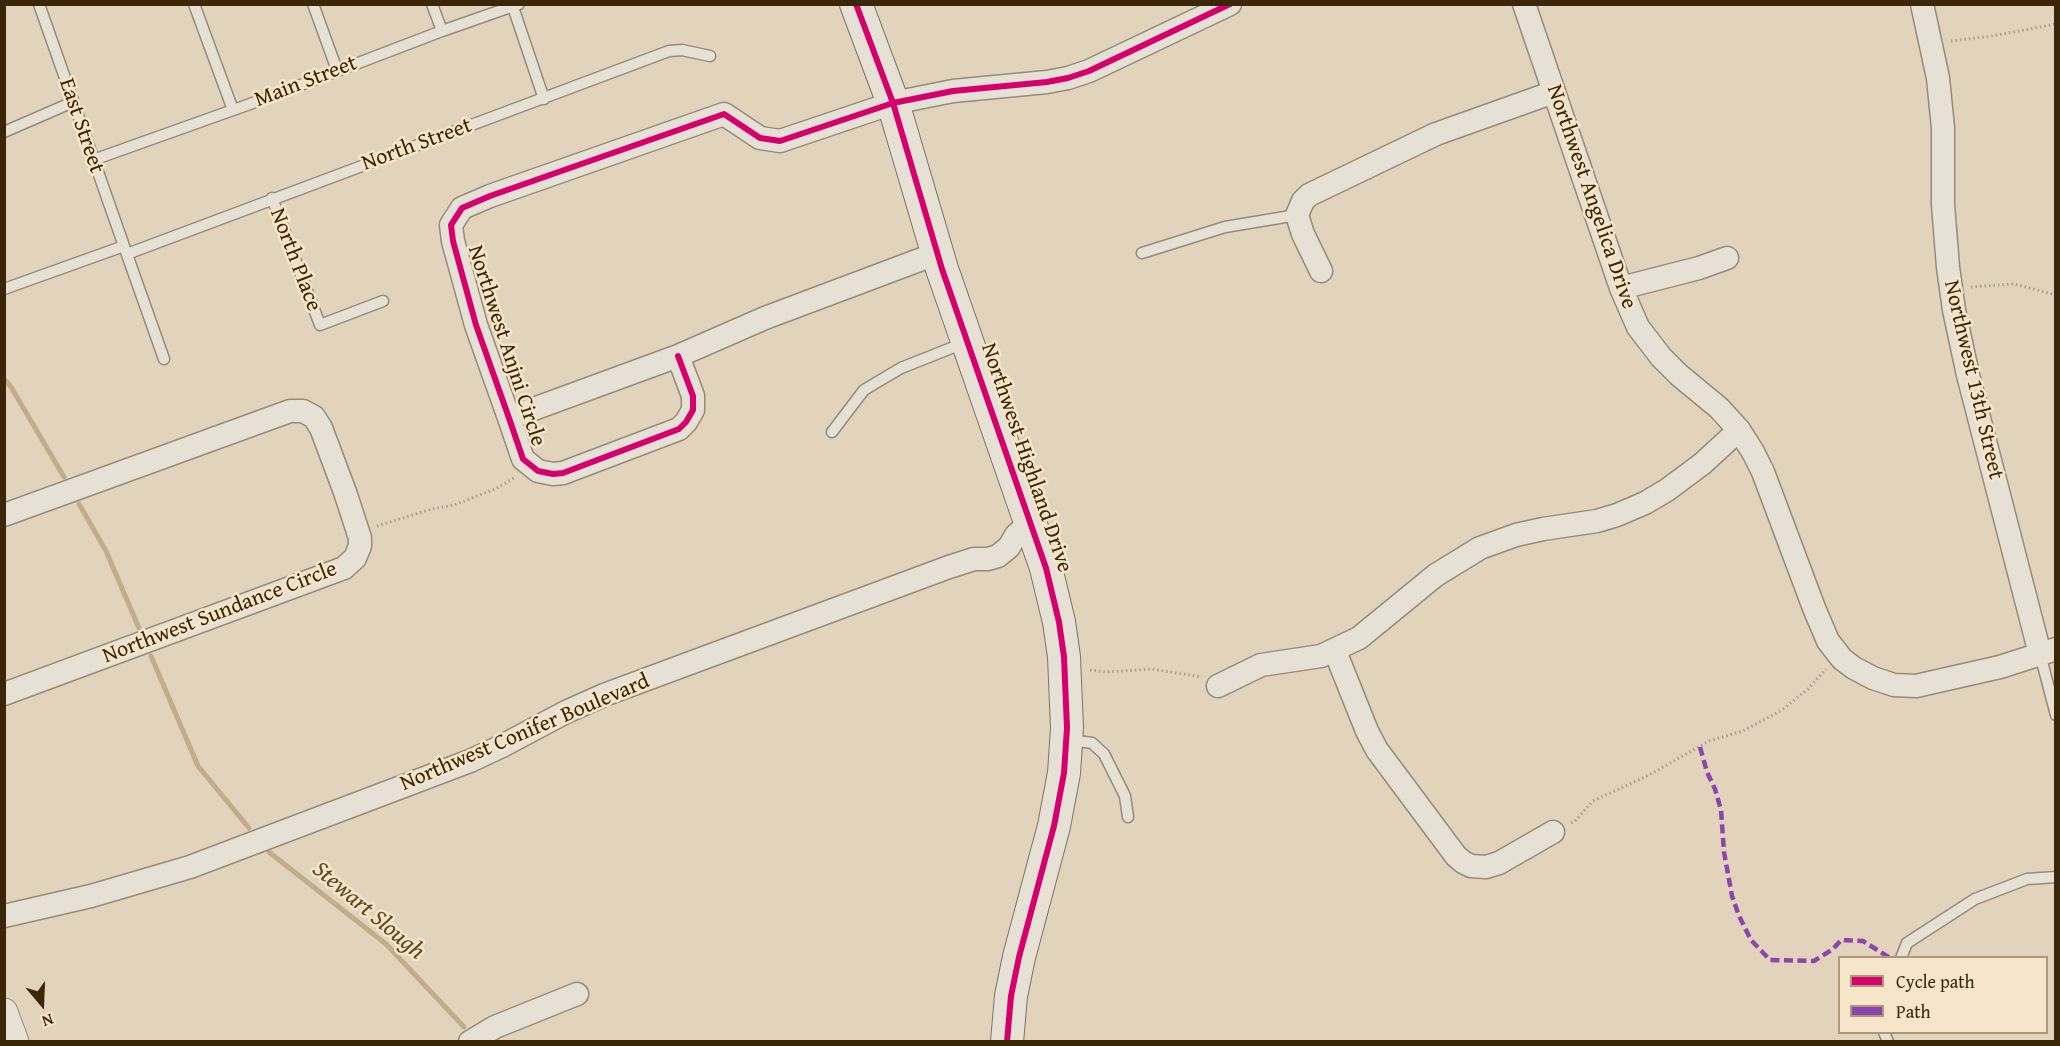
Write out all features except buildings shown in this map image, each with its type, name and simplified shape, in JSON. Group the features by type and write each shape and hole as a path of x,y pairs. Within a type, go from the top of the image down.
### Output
{"main road":[{"name":"Northwest Highland Drive","path":"856,4 892,103 938,253 1046,568 1059,622 1067,692 1064,773 1054,826 1019,957 1011,996 1007,1041"}],"street":[{"path":"892,103 953,91 1068,78 1089,71 1230,4"},
{"name":"Northwest Angelica Drive","path":"1524,4 1621,288 1638,327 1661,357 1719,408 1739,430 1753,452 1763,472 1814,609 1828,641 1842,659 1873,678 1894,685 1916,686 2000,667 2048,652"},
{"name":"Northwest 13th Street","path":"1922,4 1938,78 1943,128 1943,205 1954,310 1968,375 2048,652"},
{"path":"1321,271 1303,234 1297,214 1303,201 1309,195 1436,134 1554,92"},
{"name":"Northwest Anjni Circle","path":"678,356 693,396 693,410 679,429 563,473 538,471 523,459 508,418 476,325 453,242 451,225 462,208 490,196 724,114 760,138 780,141 892,103"},
{"name":"Northwest Anjni Circle","path":"508,418 678,356 765,318 938,253"},
{"path":"1621,288 1699,268 1726,258"},
{"name":"Northwest Sundance Circle","path":"4,515 290,411 303,411 314,417 321,428 358,532 360,546 355,558 344,568 4,694"},
{"path":"1218,686 1261,665 1321,656 1335,651 1376,626 1436,575 1480,549 1516,535 1597,521 1645,503 1702,464 1739,430"},
{"name":"Northwest Conifer Boulevard","path":"4,916 91,896 190,867 470,760 604,695 974,559 998,556 1030,523"},
{"path":"1335,651 1377,750 1456,856 1463,862 1471,866 1486,867 1499,863 1553,832"},
{"path":"470,1041 495,1027 577,994"},
{"path":"4,1012 15,1041"}],"lane":[{"name":"East Street","path":"39,4 126,250"},
{"path":"194,4 233,110"},
{"path":"313,4 337,70"},
{"path":"432,4 442,31"},
{"path":"516,6 544,99"},
{"name":"Main Street","path":"93,160 442,31 516,6"},
{"name":"North Street","path":"4,289 237,214 272,198 669,51 682,50 710,56"},
{"path":"4,132 73,102"},
{"name":"North Place","path":"272,198 320,325 383,301"},
{"path":"1142,253 1225,226 1297,214"},
{"path":"126,250 164,359"},
{"path":"832,432 864,390 901,368 968,342"},
{"name":"Northwest 13th Street","path":"2048,652 2055,714"},
{"path":"1066,739 1092,743 1104,754 1125,796 1128,817"},
{"path":"1901,956 1907,943 1975,899 2027,879 2055,877"}],"path":[{"path":"1931,43 1992,36 2055,24"},
{"path":"1951,287 2014,284 2055,295"},
{"path":"358,532 432,509 454,505 510,481 530,466"},
{"path":"1553,832 1575,821 1593,801 1649,776 1709,741 1743,731 1782,710 1808,689 1826,669 1842,659"},
{"path":"1082,669 1106,672 1152,669 1198,675 1218,686"}],"waterway":[{"name":"Stewart Slough","path":"4,379 64,477"},
{"name":"Stewart Slough","path":"79,504 106,551 139,628"},
{"name":"Stewart Slough","path":"151,656 198,766 249,828"},
{"name":"Stewart Slough","path":"269,852 386,944 464,1027"}],"marked path":[{"path":"1700,747 1721,810 1724,852 1732,896 1751,940 1770,960 1814,961 1833,949 1841,940 1863,941 1887,956"}],"cycle path":[{"path":"856,4 893,103 942,269 1046,568 1059,622 1064,657 1067,728 1064,773 1054,826 1019,957 1011,996 1007,1042"},
{"path":"678,356 693,396 693,410 679,429 563,473 538,471 523,459 476,325 453,241 451,225 462,208 490,196 724,114 760,138 780,141 893,103 953,91 1068,78 1089,71 1230,4"}]}
